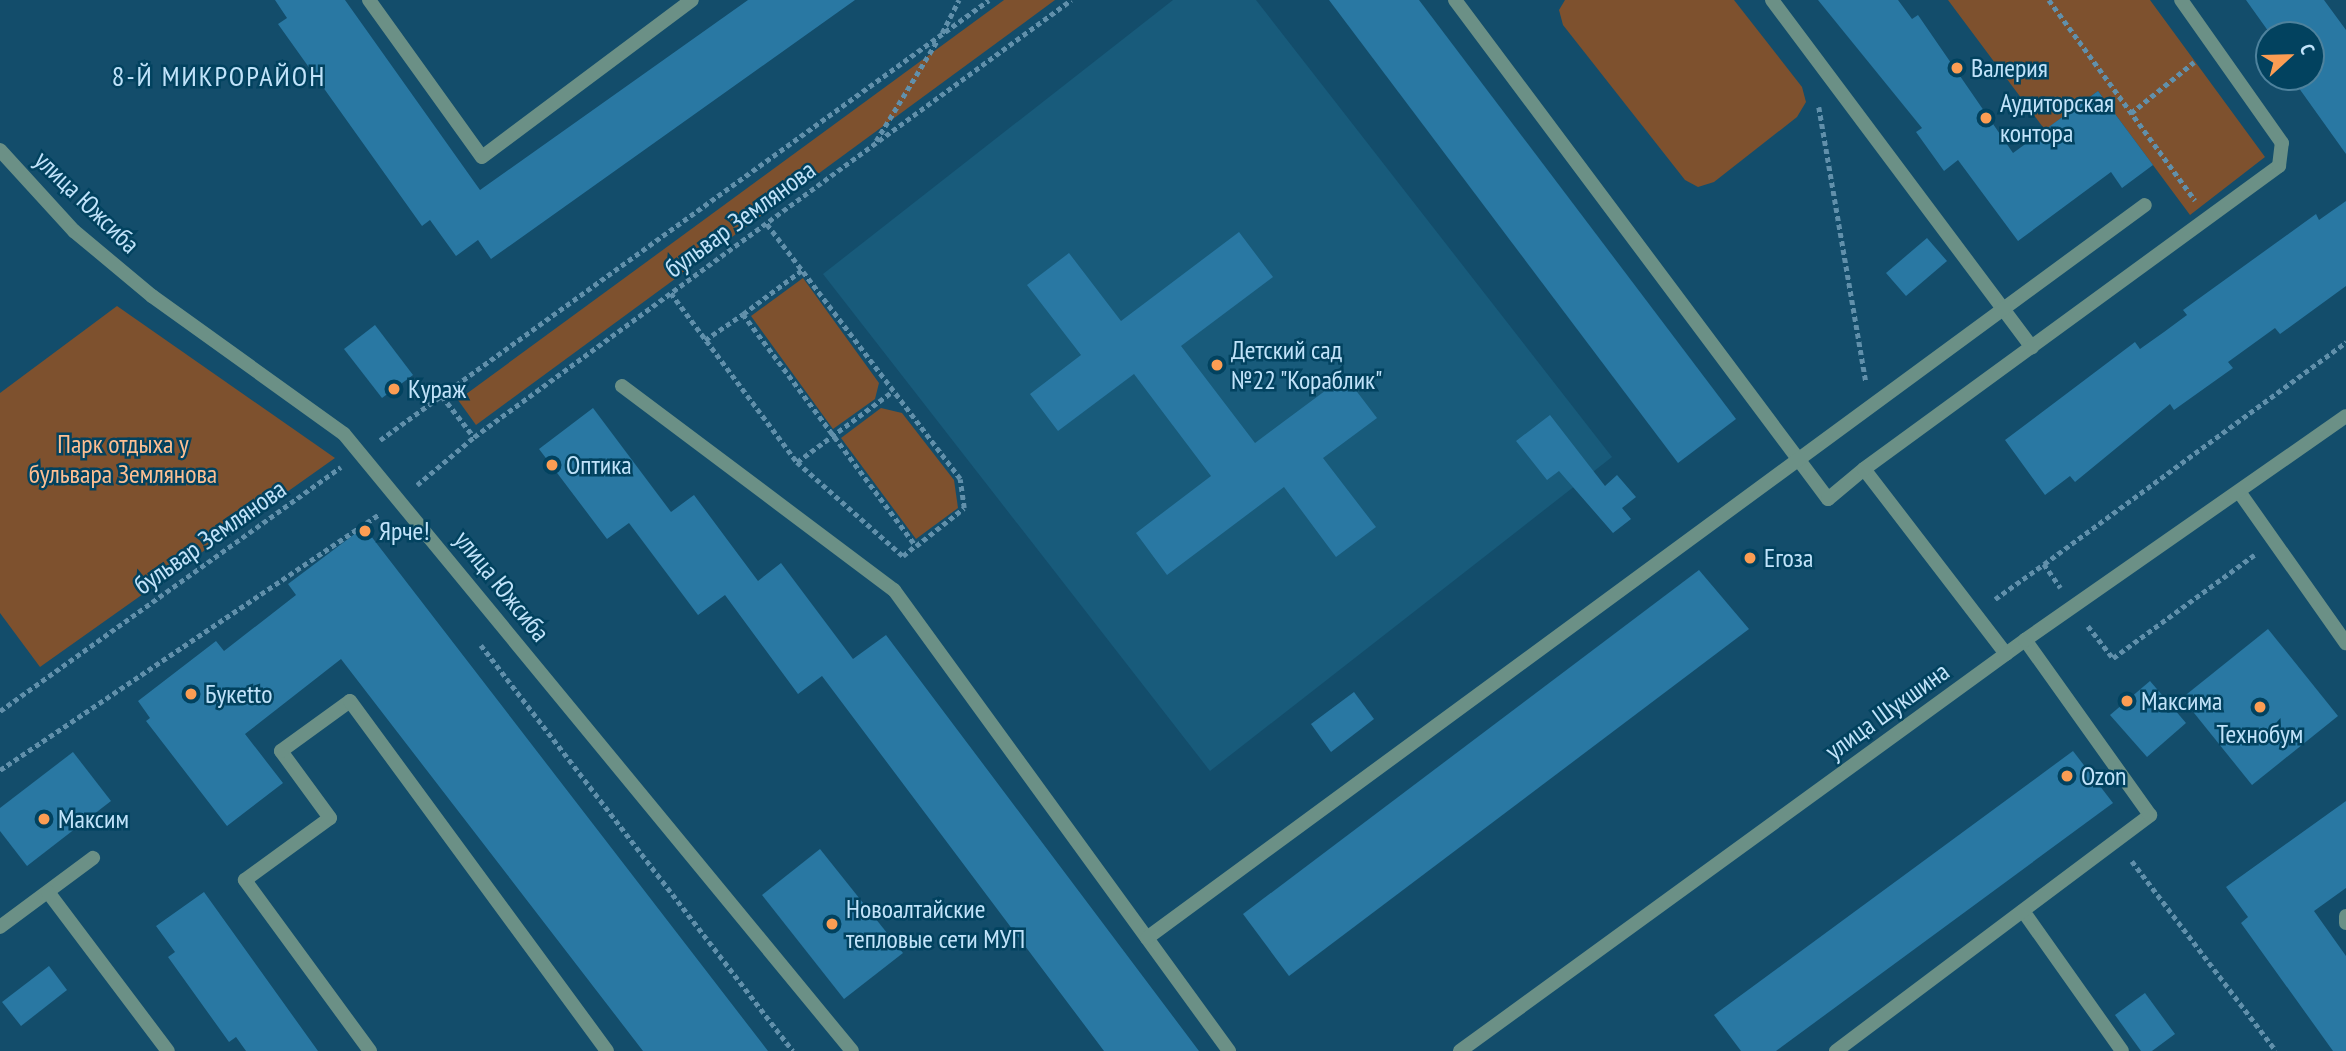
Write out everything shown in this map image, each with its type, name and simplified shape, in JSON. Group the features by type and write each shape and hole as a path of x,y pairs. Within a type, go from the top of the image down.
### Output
{"street":[{"path":"369,0 482,157 692,0"},
{"path":"1455,0 1828,499 1864,469 2279,166 2282,143 2181,0"},
{"path":"1772,0 2032,348"},
{"name":"улица Южсиба","path":"0,150 74,230 152,296 344,434 852,1051"},
{"path":"1147,938 1871,410 2145,205"},
{"path":"622,386 894,590 1229,1051"},
{"name":"улица Шукшина","path":"1460,1051 2025,640 2240,493 2346,416"},
{"path":"1864,469 2006,654"},
{"path":"2240,493 2346,643"},
{"path":"1836,1051 2150,816 2025,640"},
{"path":"370,1051 245,880 330,818 281,751 350,701 607,1051"},
{"path":"0,927 93,858"},
{"path":"48,892 167,1051"},
{"path":"2023,911 2122,1051"},
{"path":"2346,916 2346,923"}],"path":[{"path":"874,144 940,37 959,0"},
{"name":"бульвар Землянова","path":"0,711 442,396 989,0"},
{"name":"бульвар Землянова","path":"0,770 380,514 474,437 1071,0"},
{"path":"2049,0 2200,207"},
{"path":"2131,113 2214,47"},
{"path":"1810,51 1871,410"},
{"path":"671,293 797,462 903,556 964,508 960,479 766,223"},
{"path":"705,340 802,270"},
{"path":"743,314 916,546"},
{"path":"2044,564 2346,342"},
{"path":"797,462 893,391"},
{"path":"442,396 474,437"},
{"path":"380,514 388,524"},
{"path":"473,634 793,1051"},
{"path":"2117,840 2276,1051"}],"shaded area":[{"name":"Детский сад №22 \"Кораблик\"","path":"1173,0 1256,0 1612,457 1210,771 823,274"}],"green space":[{"path":"1004,0 1055,0 476,425 458,400"},
{"path":"1565,0 1734,0 1802,87 1806,102 1797,117 1714,182 1698,187 1685,180 1563,25 1559,10"},
{"path":"1948,0 2150,0 2265,157 2190,215 2098,91 2045,130"},
{"path":"803,278 879,383 875,399 833,429 751,316"},
{"name":"Парк отдыха у бульвара Землянова","path":"117,306 335,458 40,667 0,613 0,393"},
{"path":"881,408 902,413 954,480 958,508 916,539 841,438"}],"building":[{"path":"275,0 345,0 480,190 748,0 855,0 491,259 478,240 456,256 430,220 422,226 278,24 287,18"},
{"path":"1329,0 1419,0 1736,419 1678,463"},
{"path":"1818,0 1898,0 1912,19 1918,15 2013,153 2098,91 2153,165 2122,188 2111,172 2018,241 1958,160 1944,171 1916,132 1922,128"},
{"path":"2246,0 2324,0 2346,30 2346,154 2301,91 2325,91 2325,21 2261,21"},
{"path":"2346,201 2346,286 2280,334 2275,328 2228,362 2233,368 2174,410 2170,404 2075,482 2070,476 2045,495 2005,440 2135,342 2140,349 2164,332 2187,315 2183,310 2316,214 2319,220"},
{"path":"1239,232 1273,277 1181,346 1255,443 1345,376 1377,418 1323,458 1376,527 1336,557 1284,487 1167,575 1136,533 1211,476 1134,374 1058,431 1030,394 1081,355 1027,285 1069,253 1121,321"},
{"path":"1927,238 1947,261 1906,296 1886,273"},
{"path":"375,325 413,375 382,398 344,349"},
{"path":"593,408 671,512 694,495 758,581 781,563 853,659 886,635 1199,1051 1104,1051 822,676 798,694 725,595 698,615 629,523 607,539 539,449"},
{"path":"1550,415 1605,486 1617,475 1636,497 1622,508 1631,519 1613,533 1559,471 1547,480 1516,441"},
{"path":"364,527 768,1051 643,1051 341,659 245,734 283,783 227,826 146,721 150,718 138,701 216,641 224,651 296,595 288,584"},
{"path":"1699,570 1749,629 1289,976 1243,914"},
{"name":"Технобум","path":"2268,629 2338,716 2252,785 2182,698"},
{"path":"2150,681 2186,723 2147,757 2110,715"},
{"path":"1354,692 1374,719 1331,752 1311,724"},
{"path":"2073,751 2113,803 1776,1051 1741,1051 1714,1015"},
{"name":"Максим","path":"73,752 111,801 27,866 0,831 0,808"},
{"path":"2346,801 2346,888 2314,911 2346,956 2346,1051 2333,1051 2241,923 2248,917 2226,887"},
{"name":"Новоалтайские тепловые сети МУП","path":"820,849 903,953 844,999 762,895"},
{"path":"204,892 318,1051 246,1051 236,1037 229,1042 168,957 175,952 156,926"},
{"path":"49,966 67,990 21,1026 2,1002"},
{"path":"2145,993 2175,1034 2152,1051 2141,1051 2115,1015"}],"place":[{"name":"Валерия","path":"1957,68"},
{"name":"Аудиторская контора","path":"1986,118"},
{"name":"Детский сад №22 \"Кораблик\"","path":"1217,365"},
{"name":"Кураж","path":"394,389"},
{"name":"Оптика","path":"552,465"},
{"name":"Ярче!","path":"365,531"},
{"name":"Егоза","path":"1750,558"},
{"name":"Букеttо","path":"191,694"},
{"name":"Максима","path":"2127,701"},
{"name":"Технобум","path":"2260,707"},
{"name":"Ozon","path":"2067,776"},
{"name":"Максим","path":"44,819"},
{"name":"Новоалтайские тепловые сети МУП","path":"832,924"}],"district":[{"name":"8-Й МИКРОРАЙОН","path":"219,76"}]}
